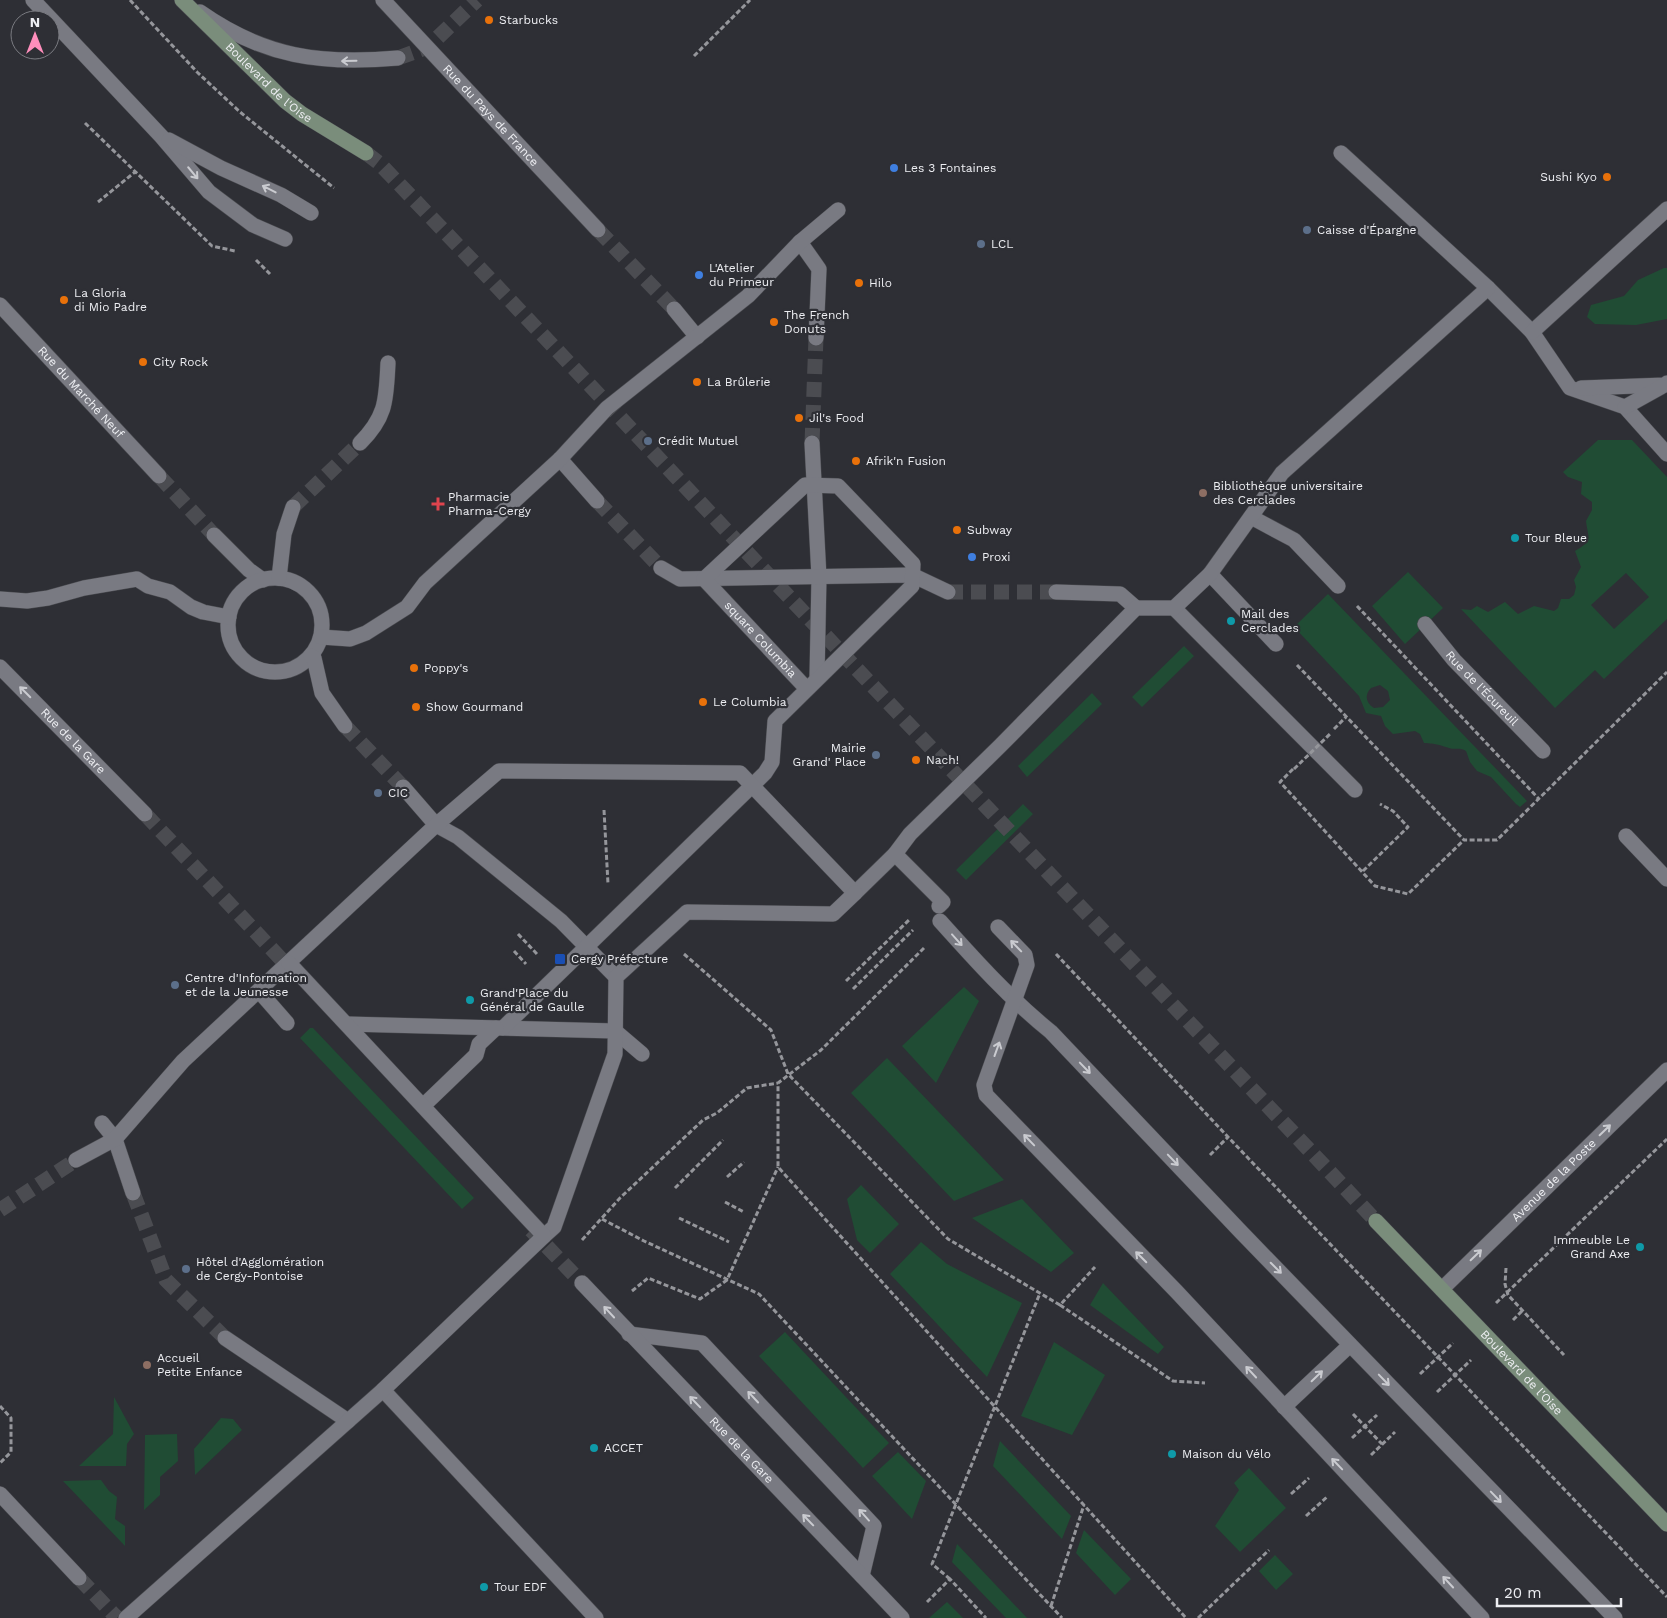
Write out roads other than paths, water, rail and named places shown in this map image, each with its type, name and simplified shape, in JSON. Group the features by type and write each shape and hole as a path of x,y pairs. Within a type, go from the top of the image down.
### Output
{"main road":[{"name":"Boulevard de l'Oise","path":"183,1 285,101 302,114 366,153"},
{"name":"Boulevard de l'Oise","path":"1376,1221 1667,1524"}],"street":[{"path":"33,0 161,136 214,196 253,225 285,240"},
{"name":"Rue du Pays de France","path":"384,0 598,230"},
{"path":"183,1 229,31 276,51 302,57 340,62 398,58"},
{"path":"161,136 221,168 281,194 311,212"},
{"path":"1341,153 1488,288 1532,332 1570,388 1625,407 1667,454"},
{"path":"1532,332 1667,209"},
{"path":"321,637 350,639 366,633 407,607 425,583 560,459 607,408 748,296 800,242 838,210"},
{"path":"800,242 818,269 816,338"},
{"path":"1056,592 1120,594 1136,608 1174,608 1210,574 1282,473 1488,288"},
{"name":"Rue du Marché Neuf","path":"2,307 159,476"},
{"path":"674,308 697,337"},
{"path":"360,442 381,418 386,391 388,363"},
{"path":"1570,388 1666,384"},
{"path":"1625,407 1666,384"},
{"name":"square Columbia","path":"812,442 819,577 817,677"},
{"path":"560,459 597,501"},
{"path":"704,579 805,485 838,486 912,564 912,575"},
{"path":"279,578 284,534 293,508"},
{"path":"1251,517 1294,540 1338,586"},
{"path":"214,535 263,580"},
{"path":"661,568 680,579 912,575 948,592"},
{"path":"1210,574 1276,644"},
{"name":"square Columbia","path":"704,579 806,688 912,586 912,575"},
{"path":"279,578 300,585 316,600 323,621 321,637 311,656 298,666 277,672 255,668 238,655 229,634 229,617 234,603 240,594 263,580 279,578"},
{"path":"0,600 27,601 48,598 84,588 137,579 148,586 170,592 203,612 229,617"},
{"path":"616,977 687,912 833,914 895,854 910,834 1136,608"},
{"path":"1174,608 1355,790"},
{"name":"Rue de l'Écureuil","path":"1425,624 1454,660 1543,751"},
{"path":"311,656 314,658 322,693 345,726"},
{"name":"Rue de la Gare","path":"0,667 145,814"},
{"path":"423,1106 476,1055 479,1044 499,1028 586,947 770,768 775,721 806,688"},
{"path":"76,1160 115,1140 183,1061 436,825 499,771 740,773 855,893"},
{"path":"126,1618 382,1390 554,1227 615,1054 616,977 560,920 466,843 436,825 402,786"},
{"path":"1626,836 1667,879"},
{"path":"895,854 938,909 1015,1000 1051,1032 1350,1345 1615,1618"},
{"path":"998,927 1027,960 1015,1000 984,1085 984,1092 1482,1618"},
{"path":"289,963 544,1236"},
{"path":"260,991 287,1024"},
{"path":"347,1024 615,1031 642,1054"},
{"name":"Avenue de la Poste","path":"1442,1289 1667,1070"},
{"path":"102,1123 115,1140 133,1193"},
{"name":"Rue de la Gare","path":"582,1283 902,1618"},
{"path":"629,1334 702,1343 874,1526 862,1576"},
{"path":"225,1338 348,1421"},
{"path":"1284,1408 1350,1345"},
{"path":"382,1390 596,1618"},
{"path":"0,1494 79,1578"}],"tunnel":[{"path":"398,58 428,47 477,0"},
{"path":"366,153 379,163 488,277 1376,1221"},
{"path":"598,230 674,309"},
{"path":"812,443 816,338"},
{"path":"293,507 360,443"},
{"path":"159,476 214,535"},
{"path":"597,501 661,568"},
{"path":"948,592 1056,592"},
{"path":"345,726 403,787"},
{"path":"145,814 295,974"},
{"path":"0,1210 76,1160"},
{"path":"133,1193 166,1280 225,1338"},
{"path":"531,1230 582,1283"},
{"path":"79,1578 117,1618"}],"place":[{"name":"Starbucks","path":"489,20"},
{"name":"Les 3 Fontaines","path":"894,168"},
{"name":"Sushi Kyo","path":"1607,177"},
{"name":"Caisse d'Épargne","path":"1307,230"},
{"name":"LCL","path":"981,244"},
{"name":"L'Atelier du Primeur","path":"699,275"},
{"name":"Hilo","path":"859,283"},
{"name":"La Gloria di Mio Padre","path":"64,300"},
{"name":"The French Donuts","path":"774,322"},
{"name":"City Rock","path":"143,362"},
{"name":"La Brûlerie","path":"697,382"},
{"name":"Jil's Food","path":"799,418"},
{"name":"Crédit Mutuel","path":"648,441"},
{"name":"Afrik'n Fusion","path":"856,461"},
{"name":"Bibliothèque universitaire des Cerclades","path":"1203,493"},
{"name":"Pharmacie Pharma-Cergy","path":"438,504"},
{"name":"Subway","path":"957,530"},
{"name":"Tour Bleue","path":"1515,538"},
{"name":"Proxi","path":"972,557"},
{"name":"Mail des Cerclades","path":"1231,621"},
{"name":"Poppy's","path":"414,668"},
{"name":"Le Columbia","path":"703,702"},
{"name":"Show Gourmand","path":"416,707"},
{"name":"Mairie Grand' Place","path":"876,755"},
{"name":"Nach!","path":"916,760"},
{"name":"CIC","path":"378,793"},
{"name":"Cergy Préfecture","path":"560,959"},
{"name":"Centre d'Information et de la Jeunesse","path":"175,985"},
{"name":"Grand'Place du Général de Gaulle","path":"470,1000"},
{"name":"Immeuble Le Grand Axe","path":"1640,1247"},
{"name":"Hôtel d'Agglomération de Cergy-Pontoise","path":"186,1269"},
{"name":"Accueil Petite Enfance","path":"147,1365"},
{"name":"ACCET","path":"594,1448"},
{"name":"Maison du Vélo","path":"1172,1454"},
{"name":"Tour EDF","path":"484,1587"}]}
